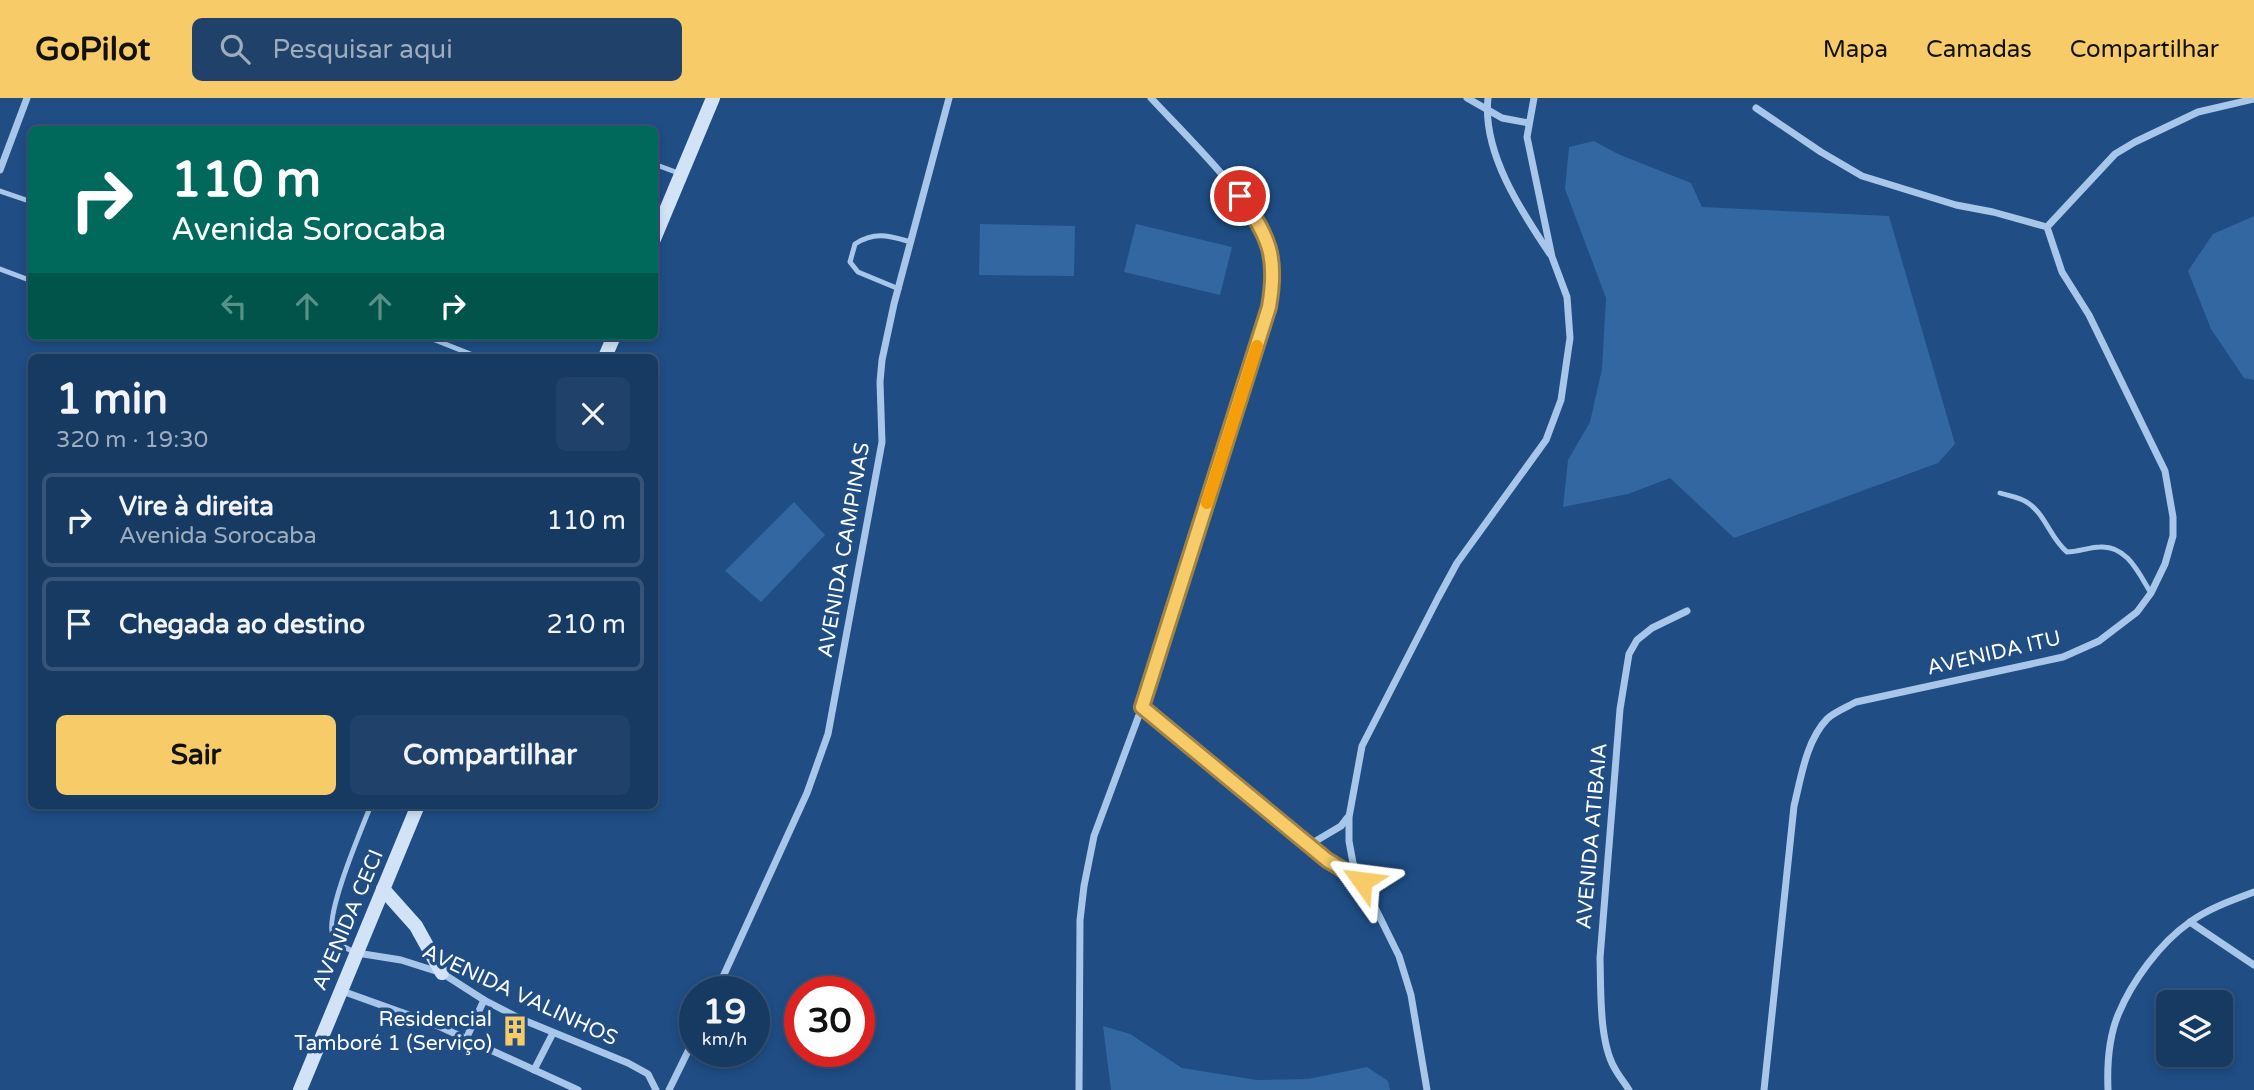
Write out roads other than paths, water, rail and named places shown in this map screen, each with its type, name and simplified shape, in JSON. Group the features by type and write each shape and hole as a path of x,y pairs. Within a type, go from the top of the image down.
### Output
{"main road":[{"path":"660,211 682,174 713,98"},
{"name":"AVENIDA CECI","path":"300,1090 416,809"},
{"path":"383,889 416,926 442,973"}],"street":[{"path":"0,170 27,98"},
{"name":"AVENIDA CAMPINAS","path":"723,976 807,793 828,734 882,442 882,360 949,98"},
{"path":"1079,1090 1080,920 1094,836 1142,707 1269,307 1274,277 1270,248 1257,220 1240,196 1151,98"},
{"path":"1467,98 1502,118 1529,123"},
{"path":"1488,98 1486,111 1497,160 1526,218 1552,257"},
{"path":"1427,1090 1410,995 1399,956 1353,863 1349,817 1362,746 1425,622 1457,563 1546,440 1561,400 1570,338 1567,296 1552,257 1527,137 1534,98"},
{"path":"1756,108 1862,176 1956,205 2048,227 2115,154 2198,113 2254,99"},
{"name":"AVENIDA ITU","path":"1763,1090 1794,806 1811,746 1828,718 1856,702 2063,657 2099,641 2137,612 2151,593 2165,564 2173,536 2173,517 2165,471 2090,315 2062,272 2048,227"},
{"name":"AVENIDA ATIBAIA","path":"1629,1090 1612,1065 1604,1028 1600,958 1620,709 1629,654 1637,640 1652,628 1687,611"},
{"path":"1142,707 1327,860 1362,881"},
{"path":"1309,845 1340,826 1349,817"},
{"path":"2108,1090 2110,1047 2117,1017 2158,951 2190,922 2221,905 2254,892"},
{"path":"2190,922 2254,965"},
{"name":"AVENIDA VALINHOS","path":"357,953 401,960 442,973 484,1000 554,1033 628,1063 648,1074 656,1090"},
{"path":"341,991 434,1024 578,1090"},
{"path":"466,1039 484,1000"},
{"path":"534,1070 554,1033"},
{"path":"669,1090 680,1067"}],"lane":[{"path":"658,165 682,174"},
{"path":"0,191 28,201"},
{"path":"899,289 858,272 850,262 855,244 867,236 881,234 911,242"},
{"path":"0,269 28,280"},
{"path":"435,340 470,354"},
{"path":"2000,493 2025,501 2038,512 2056,544 2067,552 2099,547 2112,548 2127,556 2151,593"},
{"path":"357,953 336,940 331,933 332,916 369,809"}],"place":[{"name":"Residencial Tamboré 1 (Serviço)","path":"515,1031"}]}
